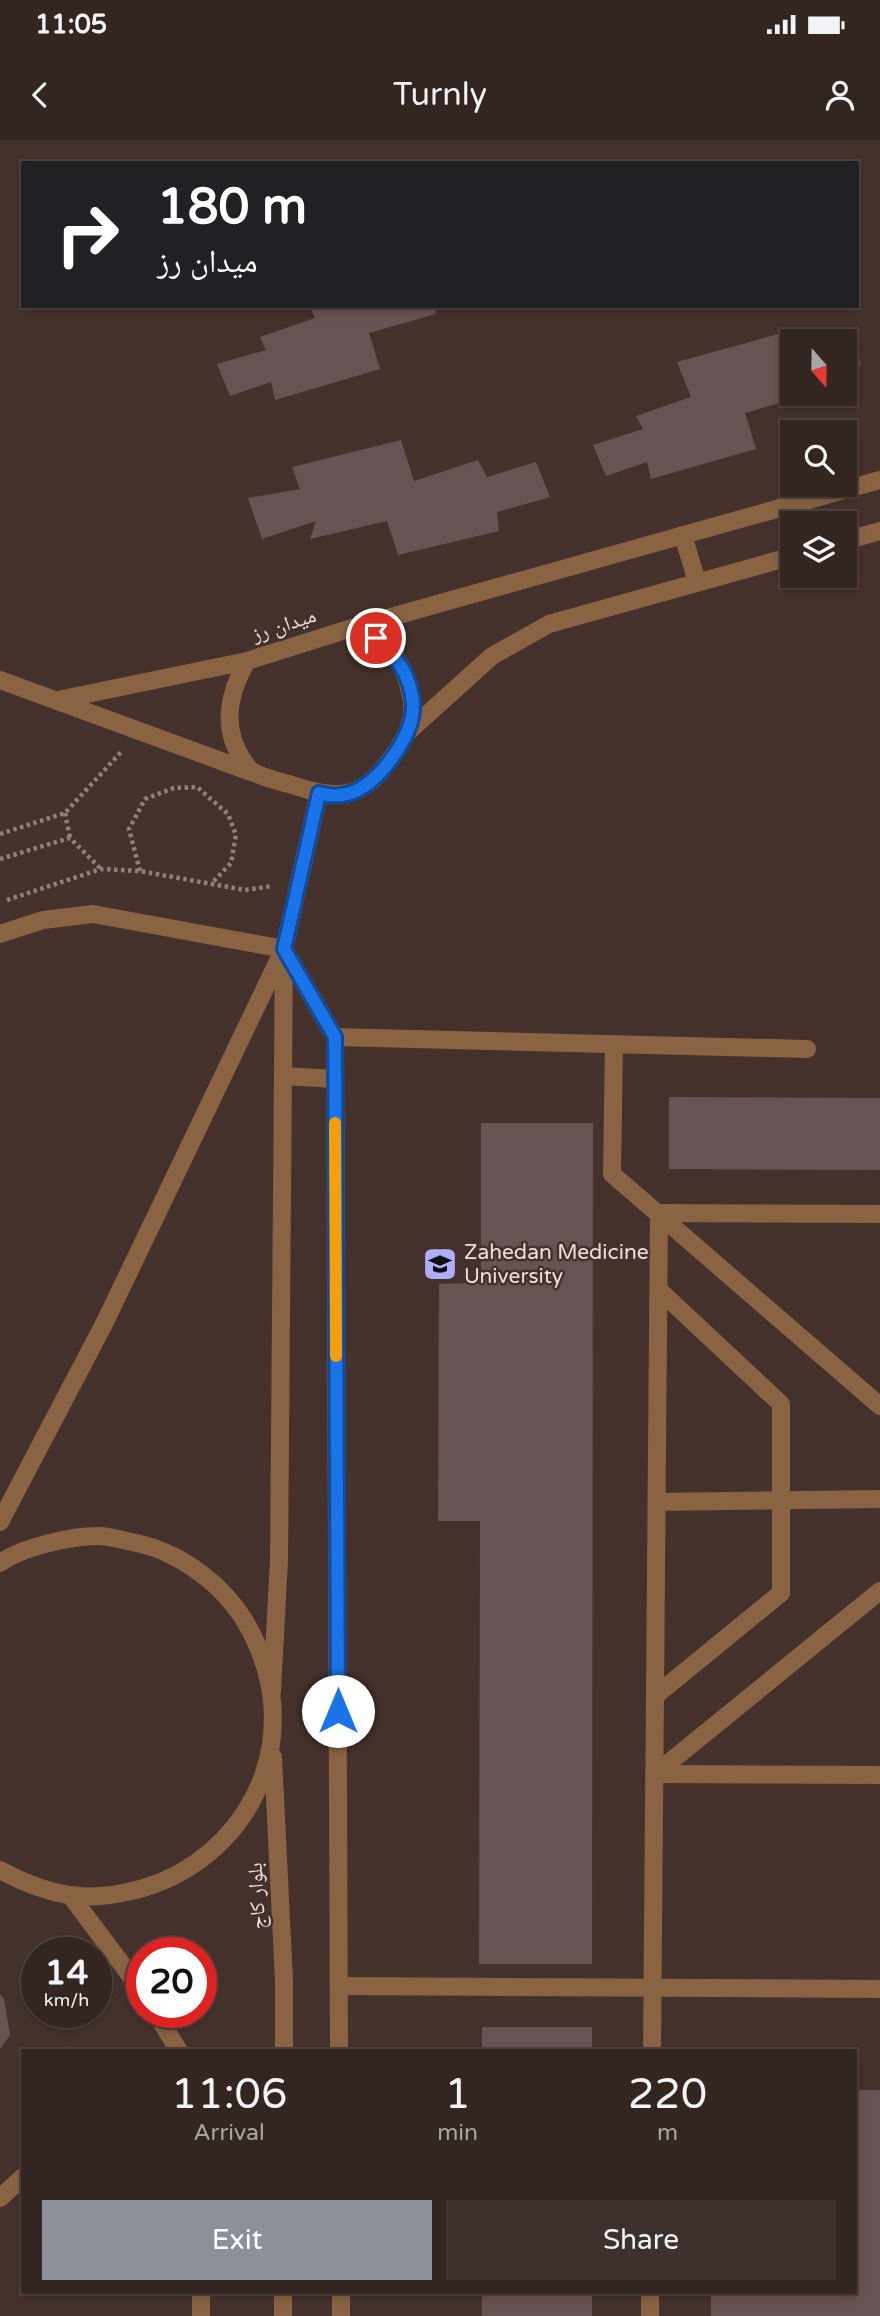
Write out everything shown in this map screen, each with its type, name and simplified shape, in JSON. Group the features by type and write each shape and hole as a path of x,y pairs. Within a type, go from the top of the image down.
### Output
{"street":[{"name":"میدان رز","path":"251,772 237,752 230,729 229,705 235,681 247,661 352,628 880,480"},
{"path":"857,538 880,531"},
{"path":"683,535 697,583"},
{"path":"0,680 251,772 319,793 342,795 360,790 376,779 410,730 492,656 549,624 780,560"},
{"path":"352,628 376,638 396,656 408,679 411,692 413,705 410,730"},
{"path":"58,700 247,661"},
{"path":"0,1870 27,1885 70,1895 110,1896 151,1887 188,1870 219,1845 245,1814 263,1777 272,1738 279,1560 284,949 319,793"},
{"path":"0,934 43,920 93,914 284,949 335,1037 339,2049"},
{"path":"0,1522 104,1322 284,949"},
{"path":"335,1037 807,1049"},
{"path":"614,1044 612,1174 880,1406"},
{"path":"283,1076 335,1079"},
{"path":"659,1213 880,1214"},
{"path":"652,2049 659,1213"},
{"path":"655,1696 781,1593 781,1404 659,1290"},
{"path":"657,1503 880,1499"},
{"path":"0,1563 51,1542 100,1536 149,1545 195,1567 232,1601 258,1643 272,1691"},
{"path":"655,1774 880,1591"},
{"name":"بلوار کاج","path":"272,1738 284,1980 284,2049"},
{"path":"655,1774 880,1775"},
{"path":"70,1895 126,1970"},
{"path":"339,1986 880,1989"},
{"path":"165,2028 178,2049"},
{"path":"0,2198 21,2179"},
{"path":"201,2294 201,2316"},
{"path":"283,2294 283,2316"},
{"path":"341,2294 341,2316"},
{"path":"650,2294 650,2316"}],"path":[{"path":"0,834 65,813 121,751"},
{"path":"140,871 130,829 145,799 174,788 197,787 228,814 236,835 231,863 212,883"},
{"path":"65,813 70,838 101,869"},
{"path":"0,859 70,838"},
{"path":"0,903 101,869 140,871 245,890 284,885"}],"building":[{"path":"311,308 435,308 436,314 369,333 380,369 275,400 271,382 230,396 217,364 266,350 260,337 315,318"},
{"path":"780,334 780,403 745,413 756,449 651,479 647,462 606,476 593,445 643,429 636,416 691,397 677,362"},
{"path":"401,440 414,481 478,460 487,477 536,462 550,497 497,512 499,531 398,555 387,521 310,539 316,521 262,539 248,498 300,489 292,467"},
{"path":"669,1097 880,1098 880,1170 669,1169"},
{"path":"481,1123 593,1123 592,1964 479,1964 480,1521 438,1521 439,1284 481,1283"},
{"path":"0,1994 4,1999 10,2035 0,2049"},
{"path":"482,2027 592,2027 592,2049 482,2049"},
{"path":"857,2090 880,2090 880,2316 711,2316 711,2294 857,2294"},
{"path":"482,2294 592,2294 592,2316 482,2316"}],"slow traffic":[{"path":"335,1123 336,1356"}],"place":[{"name":"Zahedan Medicine University","path":"440,1264"}],"route":[{"path":"338,1711 335,1037 284,949 319,793 342,795 360,790 376,779 410,730 413,705 408,679 396,656 376,638"}]}
